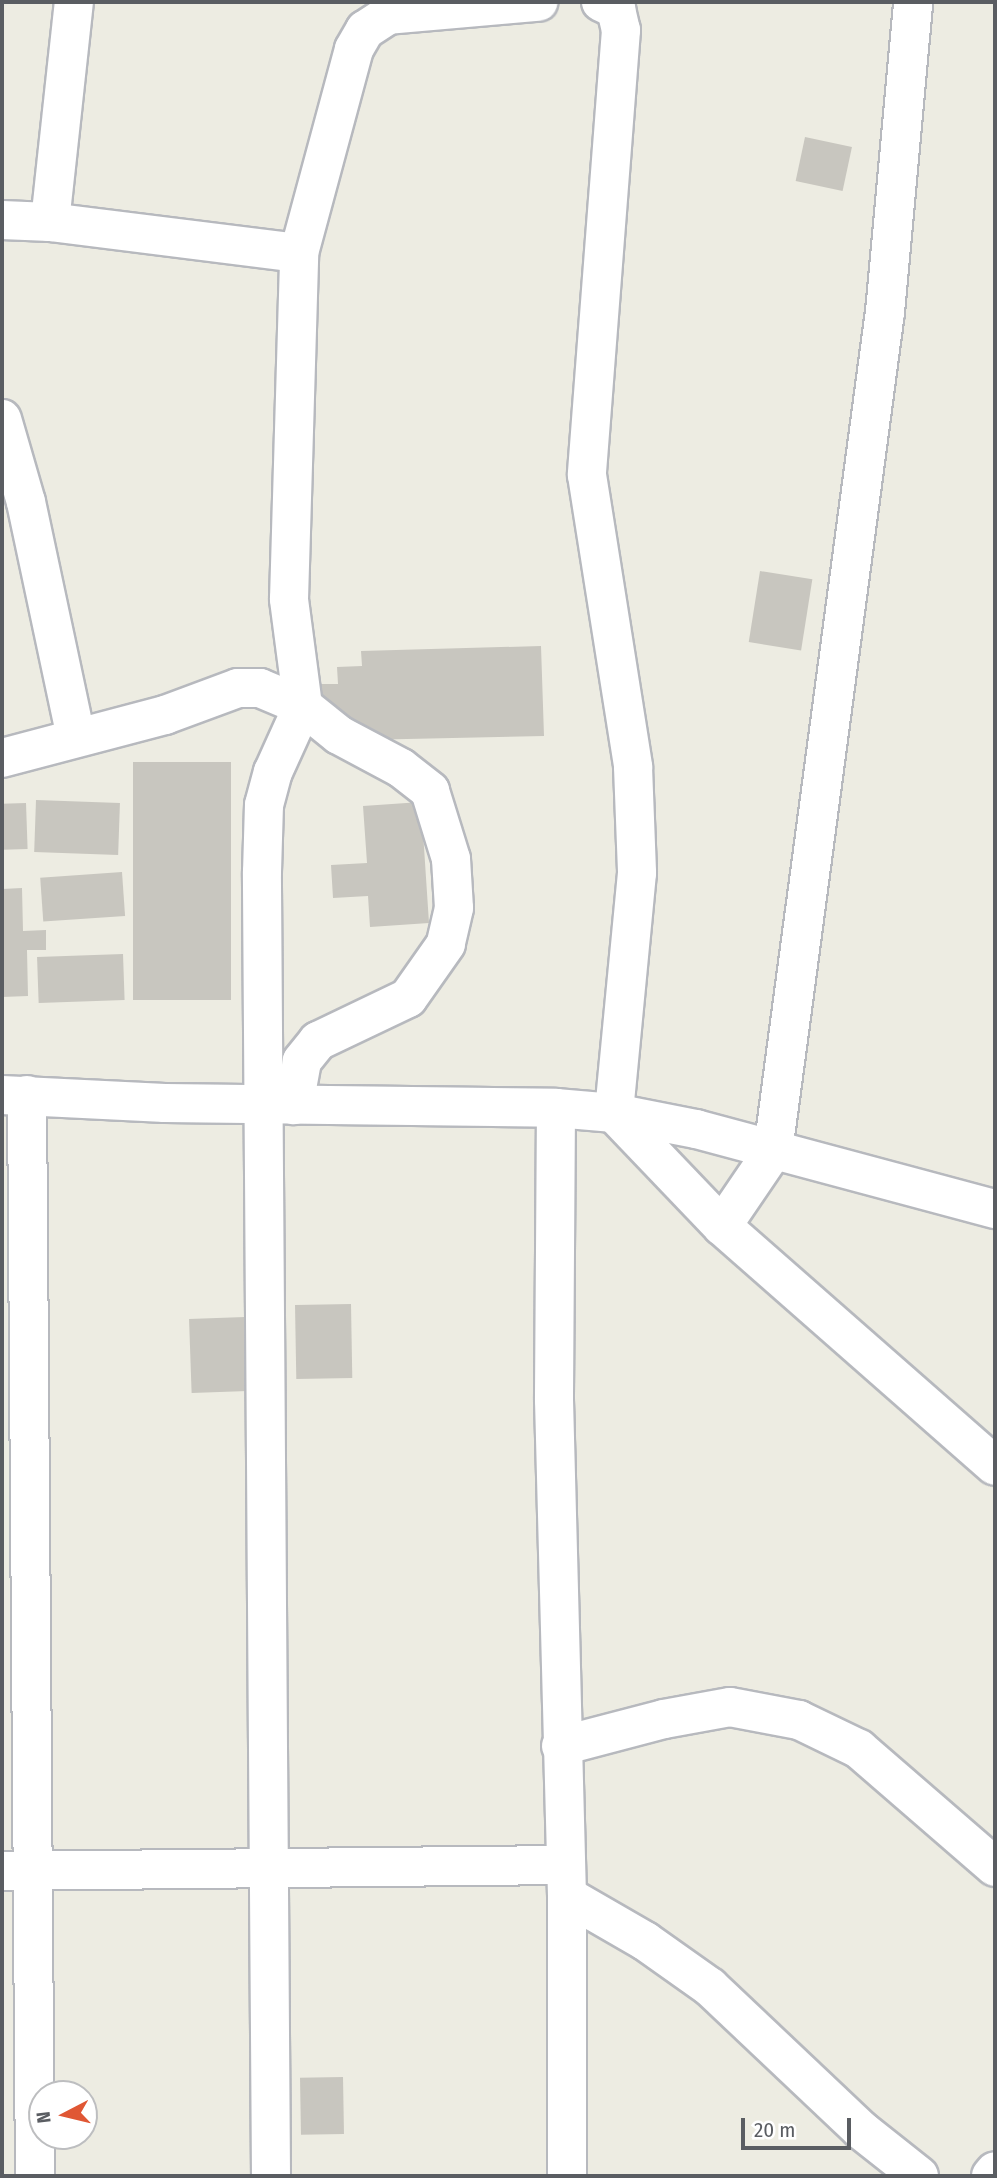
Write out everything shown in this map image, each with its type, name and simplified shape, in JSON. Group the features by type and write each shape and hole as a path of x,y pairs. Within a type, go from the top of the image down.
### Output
{"street":[{"path":"50,222 74,2"},
{"path":"271,2176 268,1868 280,1105 261,1000 264,805 273,772 303,706 289,599 299,253 354,49 365,30 388,15 538,2"},
{"path":"601,2 615,9 621,30 587,475 633,767 637,873 614,1113 722,1226 995,1466"},
{"path":"722,1226 774,1151 885,312 913,2"},
{"path":"2,220 50,222 299,253"},
{"path":"2,419 26,502 76,738"},
{"path":"2,758 238,688 260,688 303,706 339,736 401,768 430,791 451,859 454,908 446,944 428,975 408,998 318,1041 302,1061 280,1105"},
{"path":"35,2176 17,1870 14,1095 280,1105 556,1108 614,1113 696,1129 774,1151 995,1203"},
{"path":"556,1108 554,1400 566,1881 567,2176"},
{"path":"561,1746 664,1719 730,1707 799,1720 859,1749 995,1867"},
{"path":"17,1870 268,1868 566,1881 710,1987 861,2130 919,2176"},
{"path":"991,2176 995,2171"}],"building":[{"path":"805,137 852,147 843,191 796,181"},
{"path":"760,571 812,579 801,650 749,642"},
{"path":"541,646 544,736 361,740 320,717 319,684 338,684 337,667 362,666 361,651"},
{"path":"133,762 231,762 231,1000 133,1000"},
{"path":"36,800 120,803 118,855 34,852"},
{"path":"421,802 429,923 370,927 368,896 333,898 331,865 367,863 363,806"},
{"path":"26,803 28,849 4,850 2,804"},
{"path":"122,872 125,916 43,922 40,878"},
{"path":"22,888 23,931 46,930 46,950 27,950 28,996 2,997 2,889"},
{"path":"123,954 125,1000 39,1003 37,957"},
{"path":"351,1304 352,1378 296,1379 295,1305"},
{"path":"245,1317 248,1391 192,1393 189,1319"},
{"path":"343,2077 344,2134 301,2135 300,2078"}]}
